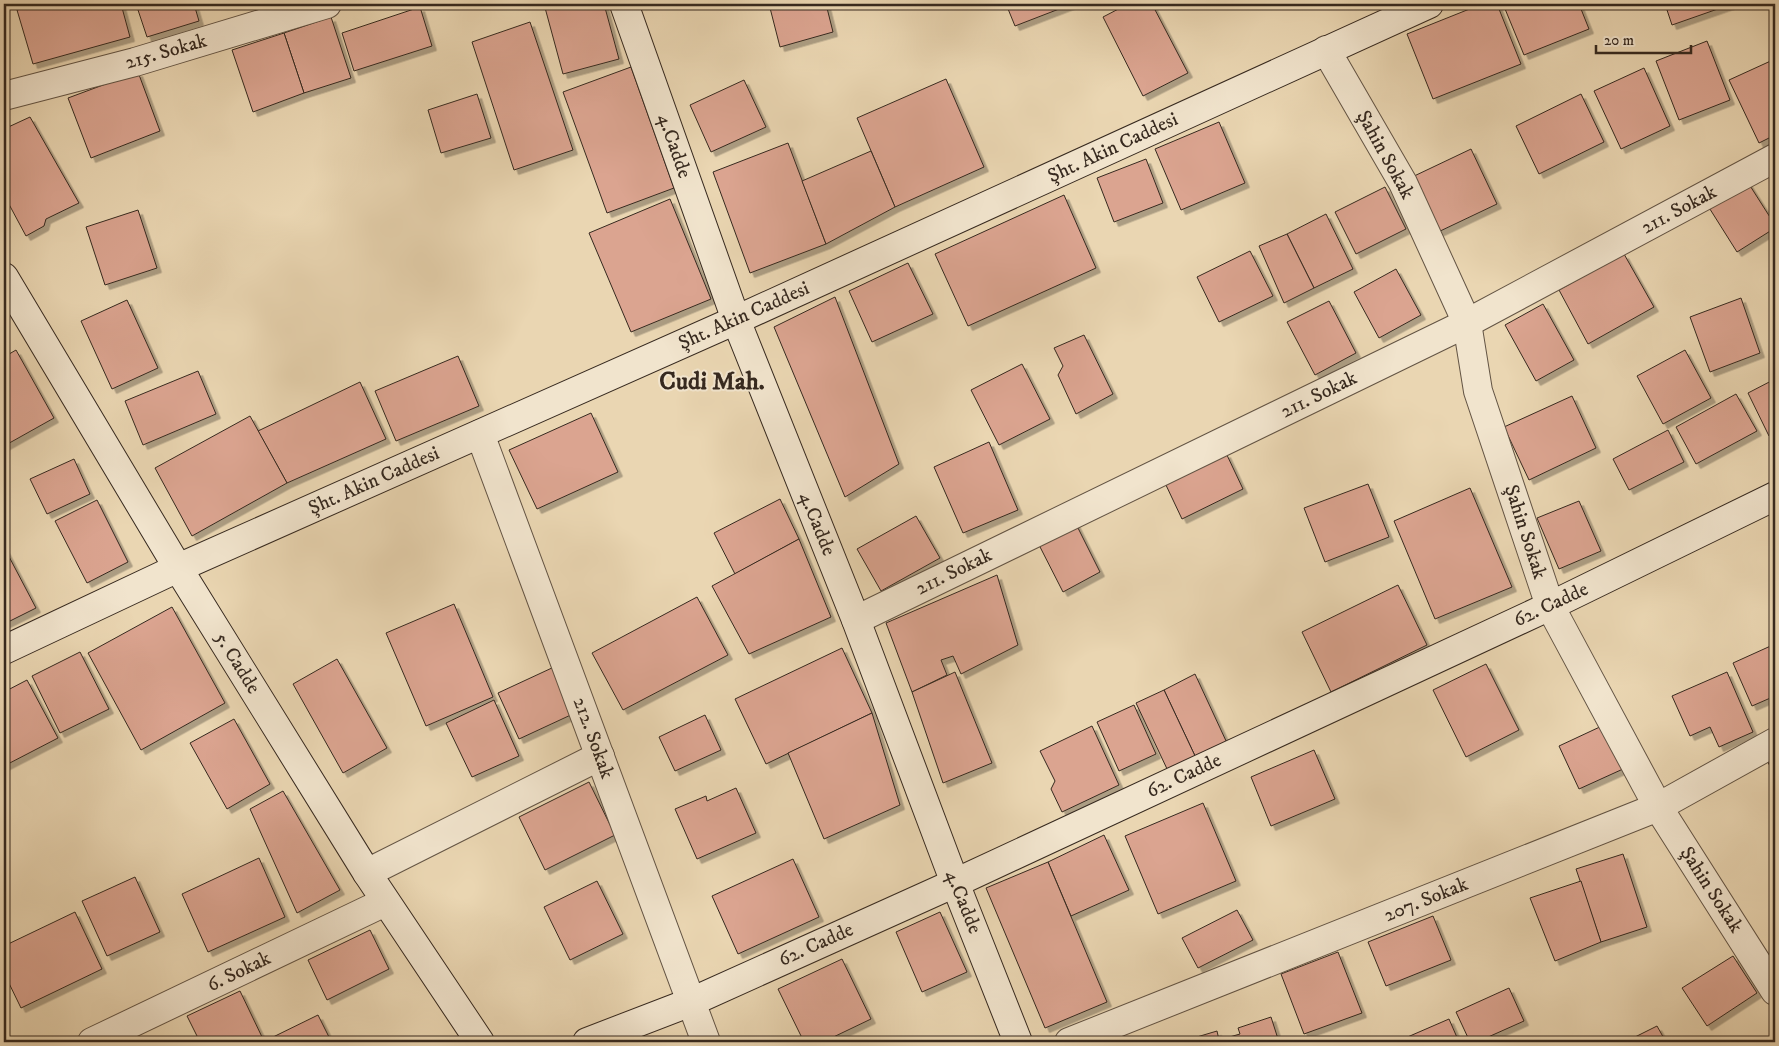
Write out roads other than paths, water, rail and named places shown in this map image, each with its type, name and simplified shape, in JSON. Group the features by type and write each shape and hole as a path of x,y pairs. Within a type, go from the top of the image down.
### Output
{"street":[{"name":"215. Sokak","path":"4,96 135,62 327,4"},
{"name":"4.Cadde","path":"624,4 736,320 856,620 954,883 1018,1042"},
{"name":"Şht. Akin Caddesi","path":"4,650 178,568 736,320 1429,4"},
{"name":"Şahin Sokak","path":"1326,50 1403,183 1467,323 1478,392 1550,606 1658,807 1775,991"},
{"name":"211. Sokak","path":"856,620 1467,323 1775,158"},
{"name":"5. Cadde","path":"8,292 385,902 480,1042"},
{"name":"212. Sokak","path":"480,434 706,1042"},
{"name":"62. Cadde","path":"587,1042 691,1002 954,883 1550,606 1775,496"},
{"name":"207. Sokak","path":"1069,1042 1658,807 1775,742"},
{"path":"367,873 600,756"},
{"name":"6. Sokak","path":"92,1042 385,902"}],"district":[{"name":"Cudi Mah.","path":"712,381"}]}
